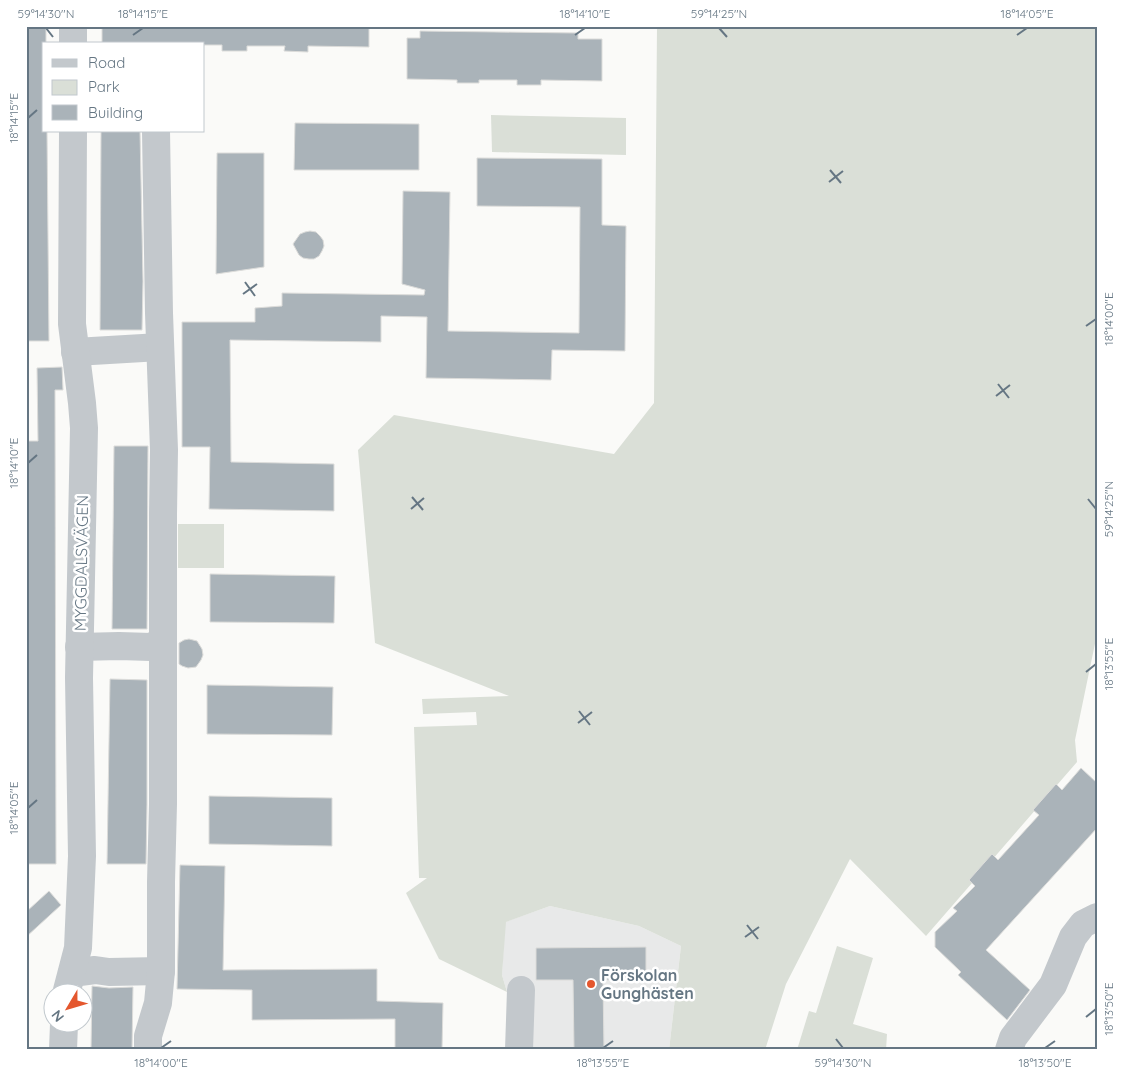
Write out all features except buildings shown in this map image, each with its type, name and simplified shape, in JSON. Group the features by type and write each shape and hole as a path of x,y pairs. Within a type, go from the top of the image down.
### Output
{"street":[{"path":"73,26 73,42"},
{"name":"MYGGDALSVÄGEN","path":"69,983 78,948 82,856 78,678 84,428 72,324 73,132"},
{"path":"148,1050 148,1036 158,1003 161,971 164,450 156,132"},
{"path":"75,352 160,347"},
{"path":"79,648 152,647 163,641"},
{"path":"1008,1050 1013,1038 1053,986 1073,938 1083,924 1097,917"},
{"path":"69,983 95,970 109,972 161,971"},
{"path":"519,1050 521,990"},
{"path":"63,1050 64,1034"}],"shaded area":[{"name":"Förskolan Gunghästen","path":"550,906 639,926 681,946 669,1050 511,1050 507,992 502,975 505,922"}],"green space":[{"path":"657,26 1097,26 1097,634 1075,740 1077,762 926,936 850,859 786,984 765,1050 669,1050 681,946 639,926 550,906 506,922 502,975 507,992 439,959 406,893 427,878 419,878 414,727 477,725 476,712 423,714 422,699 509,696 375,643 358,450 394,415 614,454 654,403"},
{"path":"491,115 626,118 626,155 492,152"},
{"path":"178,524 224,524 224,568 178,568"},
{"path":"837,946 873,958 853,1024 887,1034 886,1050 797,1050 809,1011 816,1013"}],"place":[{"name":"Förskolan Gunghästen","path":"591,984"}]}
